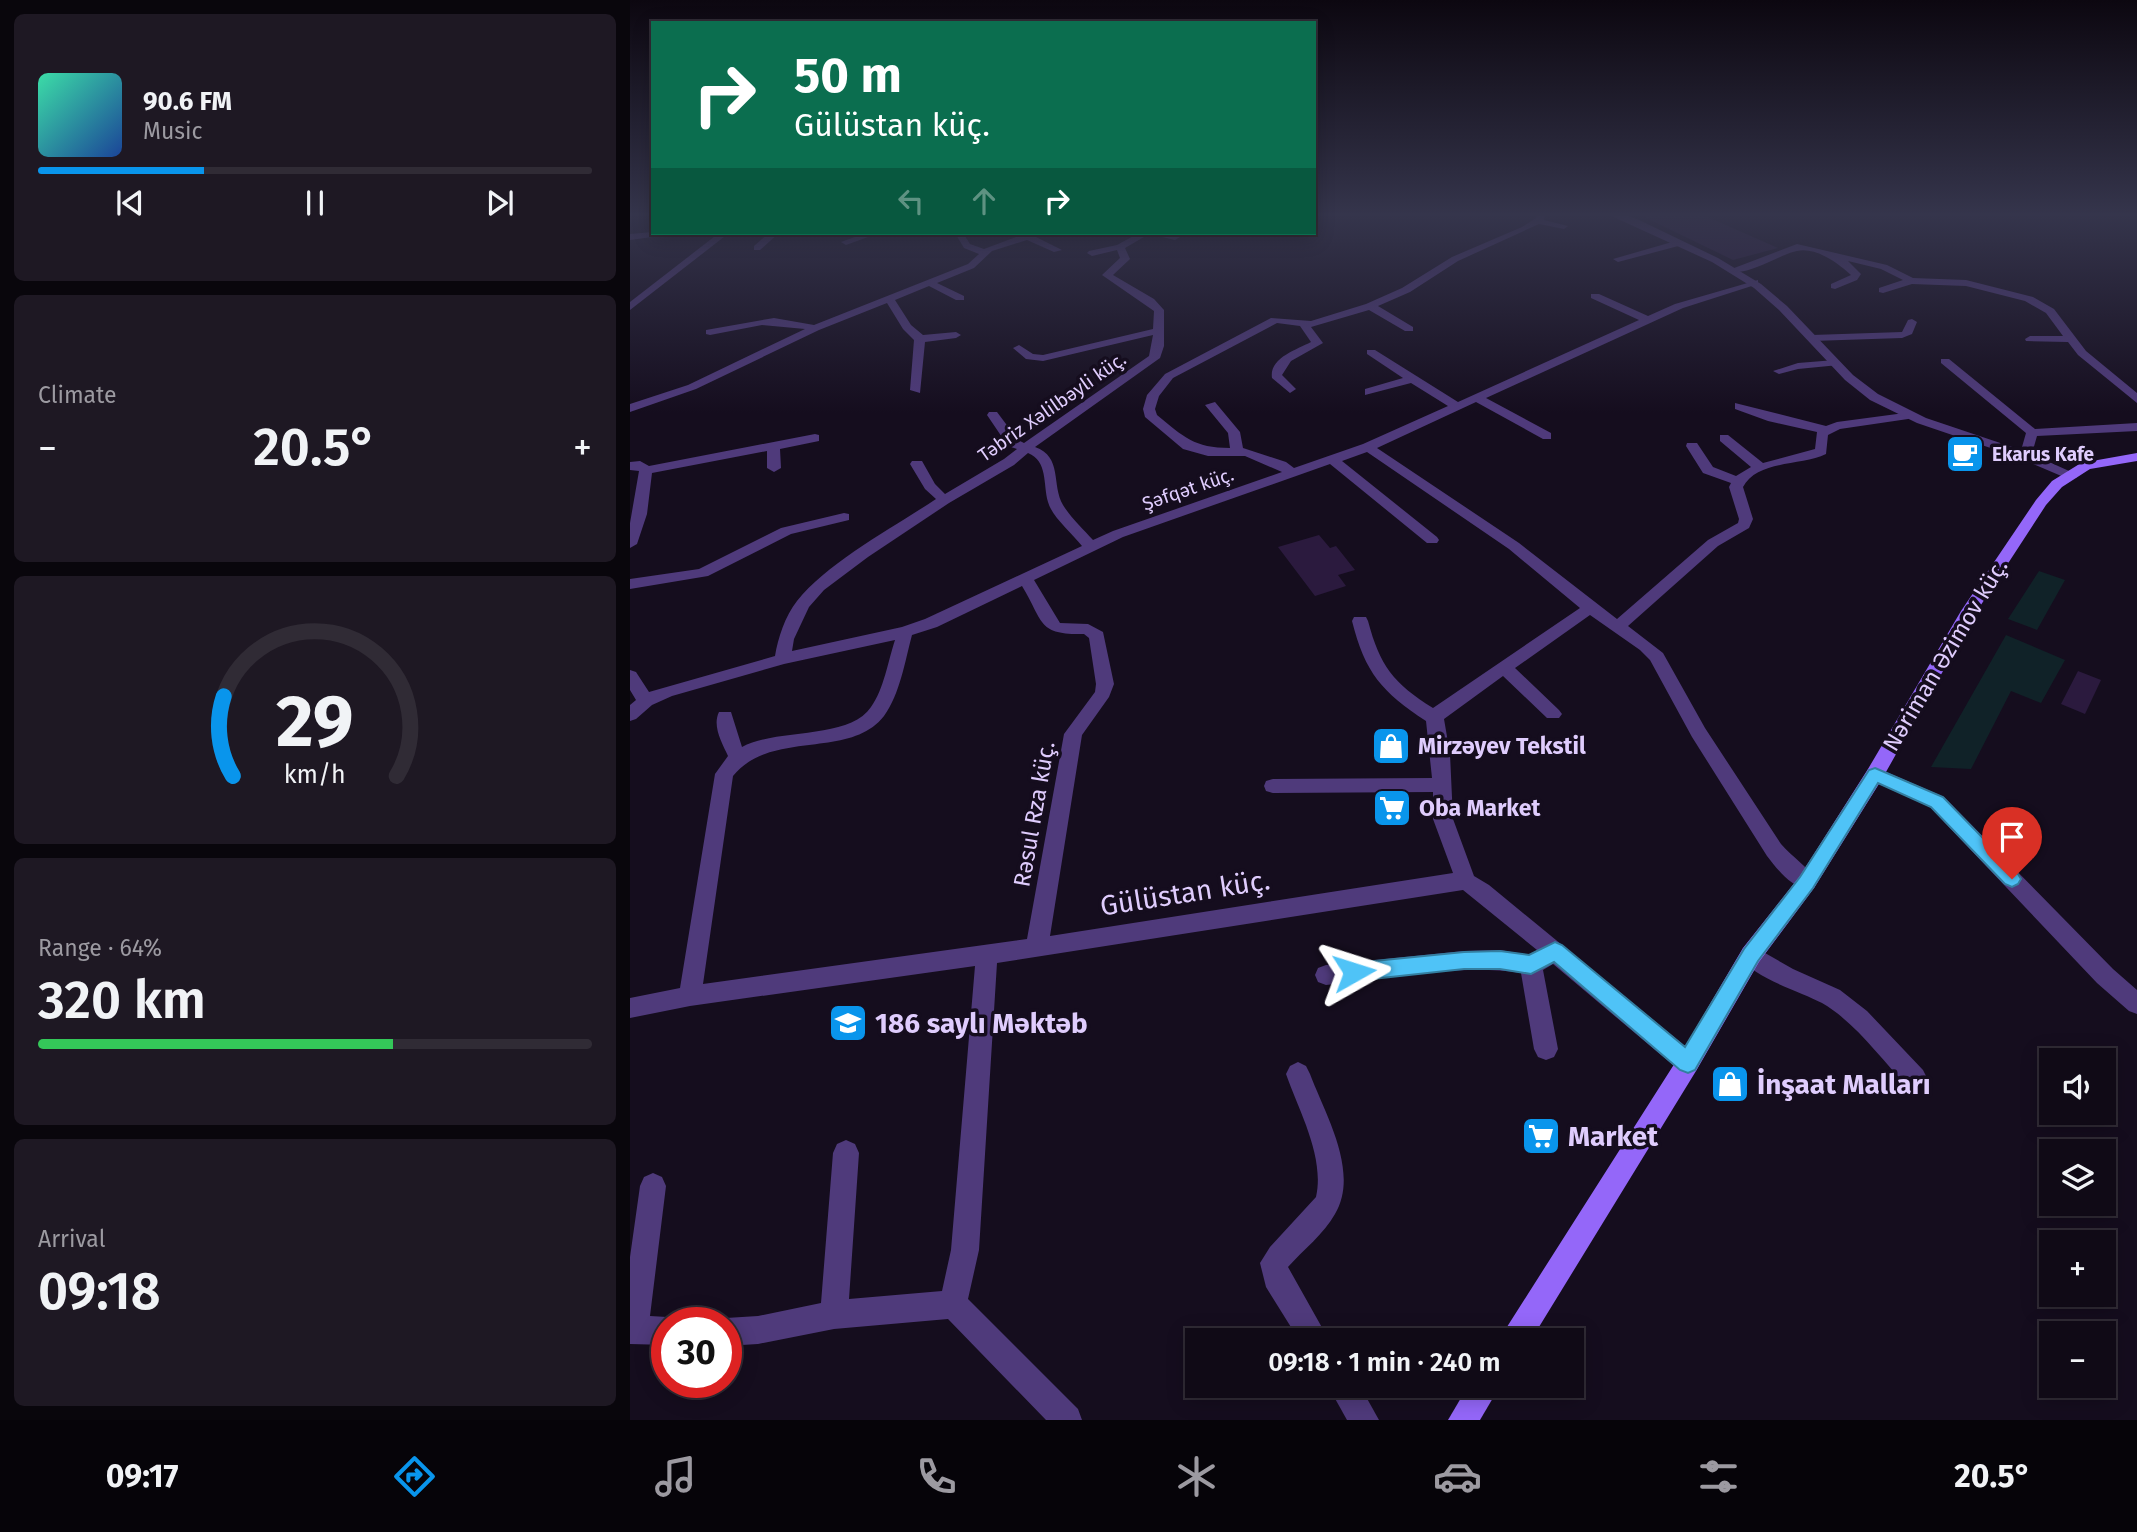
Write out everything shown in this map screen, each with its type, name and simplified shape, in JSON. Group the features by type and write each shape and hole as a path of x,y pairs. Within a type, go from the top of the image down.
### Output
{"main road":[{"name":"Nəriman Əzimov küç.","path":"1522,1328 1688,1063 1751,955 1807,882 1875,774 1980,593 2041,503 2057,484 2071,475 2102,462 2137,457"},
{"path":"1463,1420 1477,1398"}],"street":[{"path":"630,307 664,280"},
{"path":"630,408 692,387 856,307 937,280"},
{"path":"1018,348 1030,357 1042,358 1158,331 1159,310 1150,301 1112,280"},
{"path":"1293,474 1281,465 1237,451 1199,451 1175,439 1152,417 1150,402 1169,376 1275,320 1305,325 1370,306 1421,280"},
{"path":"1751,280 1864,390 1908,415 2026,454 2071,475"},
{"path":"1835,286 1849,280"},
{"path":"1883,290 1911,281 1966,283 2029,299 2050,311 2082,352 2137,399"},
{"name":"Şəfqət küç.","path":"630,715 646,701 666,692 783,659 905,632 1090,546 1368,447 1695,299 1754,282"},
{"path":"930,283 960,298"},
{"path":"1595,296 1647,320"},
{"path":"888,298 907,327 920,339 956,335"},
{"path":"1370,306 1409,328"},
{"path":"710,332 774,319 789,320 815,328"},
{"path":"1812,338 1902,335 1907,334 1912,322"},
{"path":"1290,389 1276,376 1276,372 1286,359 1318,343 1306,330 1305,325"},
{"name":"Təbriz Xəlilbəyli küç.","path":"783,659 786,639 808,597 863,554 944,500 1009,463 1044,433 1144,367 1157,354 1158,331"},
{"path":"916,390 920,339"},
{"path":"2030,340 2073,339"},
{"path":"1371,352 1457,406"},
{"path":"1945,361 2032,433 2137,427"},
{"path":"1779,371 1798,366 1835,363"},
{"path":"1144,367 1169,376"},
{"path":"1369,392 1411,379"},
{"path":"1475,397 1547,436"},
{"path":"1211,405 1234,432 1237,451"},
{"path":"1739,405 1772,418 1825,430 1908,415"},
{"path":"993,415 1013,443 1043,457 1049,468 1055,504 1090,546"},
{"path":"1618,626 1713,543 1745,525 1746,519 1735,487 1737,481 1761,468 1821,451 1822,433 1825,430"},
{"path":"2026,454 2032,433"},
{"path":"646,470 814,438"},
{"path":"1724,438 1761,468"},
{"path":"773,446 774,468"},
{"path":"1692,446 1708,471 1737,481"},
{"path":"1368,447 1514,546 1590,608 1646,646 1665,668 1698,732 1767,838 1786,865 1807,882"},
{"path":"1332,460 1432,540"},
{"path":"917,464 930,486 944,500"},
{"path":"630,466 645,467 646,470"},
{"path":"630,544 640,514 646,470"},
{"path":"630,584 703,573 786,531 844,517"},
{"name":"Rəsul Rza küç.","path":"1024,578 1052,624 1060,629 1088,629 1097,636 1105,684 1103,693 1073,734 1037,946"},
{"path":"1590,608 1440,710 1435,718 1435,730 1442,766 1440,785 1443,819 1466,881 1482,891 1688,1063"},
{"path":"1360,621 1367,654 1377,674 1410,702 1435,718"},
{"path":"690,996 724,774 737,756 756,748 847,730 867,722 878,713 905,632"},
{"path":"1505,668 1553,714"},
{"path":"630,676 646,701"},
{"path":"725,716 728,737 737,756"},
{"path":"1875,774 1937,802 2105,976 2137,1004"},
{"path":"1273,786 1440,785"},
{"name":"Gülüstan küç.","path":"630,1008 690,996 987,955 1466,881"},
{"path":"1326,975 1464,961 1500,960 1531,965 1555,951"},
{"path":"953,1304 965,1250 987,955"},
{"path":"1751,955 1785,976 1832,997 1859,1019 1914,1078"},
{"path":"1531,965 1546,1049"},
{"path":"1298,1074 1328,1163 1331,1181 1328,1202 1275,1263 1276,1278 1307,1328"},
{"path":"834,1315 846,1153"},
{"path":"651,1331 632,1330 653,1186"},
{"path":"742,1331 834,1315 953,1304"},
{"path":"953,1304 1067,1420"},
{"path":"1350,1398 1364,1420"}],"shaded area":[{"path":"2039,571 2065,580 2037,630 2008,619"},
{"path":"2006,635 2065,660 2041,703 2011,691 1971,769 1931,767"}],"building":[{"path":"1319,535 1330,548 1336,546 1355,570 1338,575 1346,586 1315,596 1278,547"},
{"path":"2078,671 2101,680 2085,714 2061,704"}],"place":[{"name":"Ekarus Kafe","path":"1965,454"},
{"name":"Mirzəyev Tekstil","path":"1391,746"},
{"name":"Oba Market","path":"1392,808"},
{"name":"186 saylı Məktəb","path":"848,1023"},
{"name":"İnşaat Malları","path":"1730,1084"},
{"name":"Market","path":"1541,1136"}],"route":[{"path":"1354,972 1464,961 1500,960 1531,965 1555,951 1688,1063 1751,955 1807,882 1875,774 1937,802 2012,879"}]}
